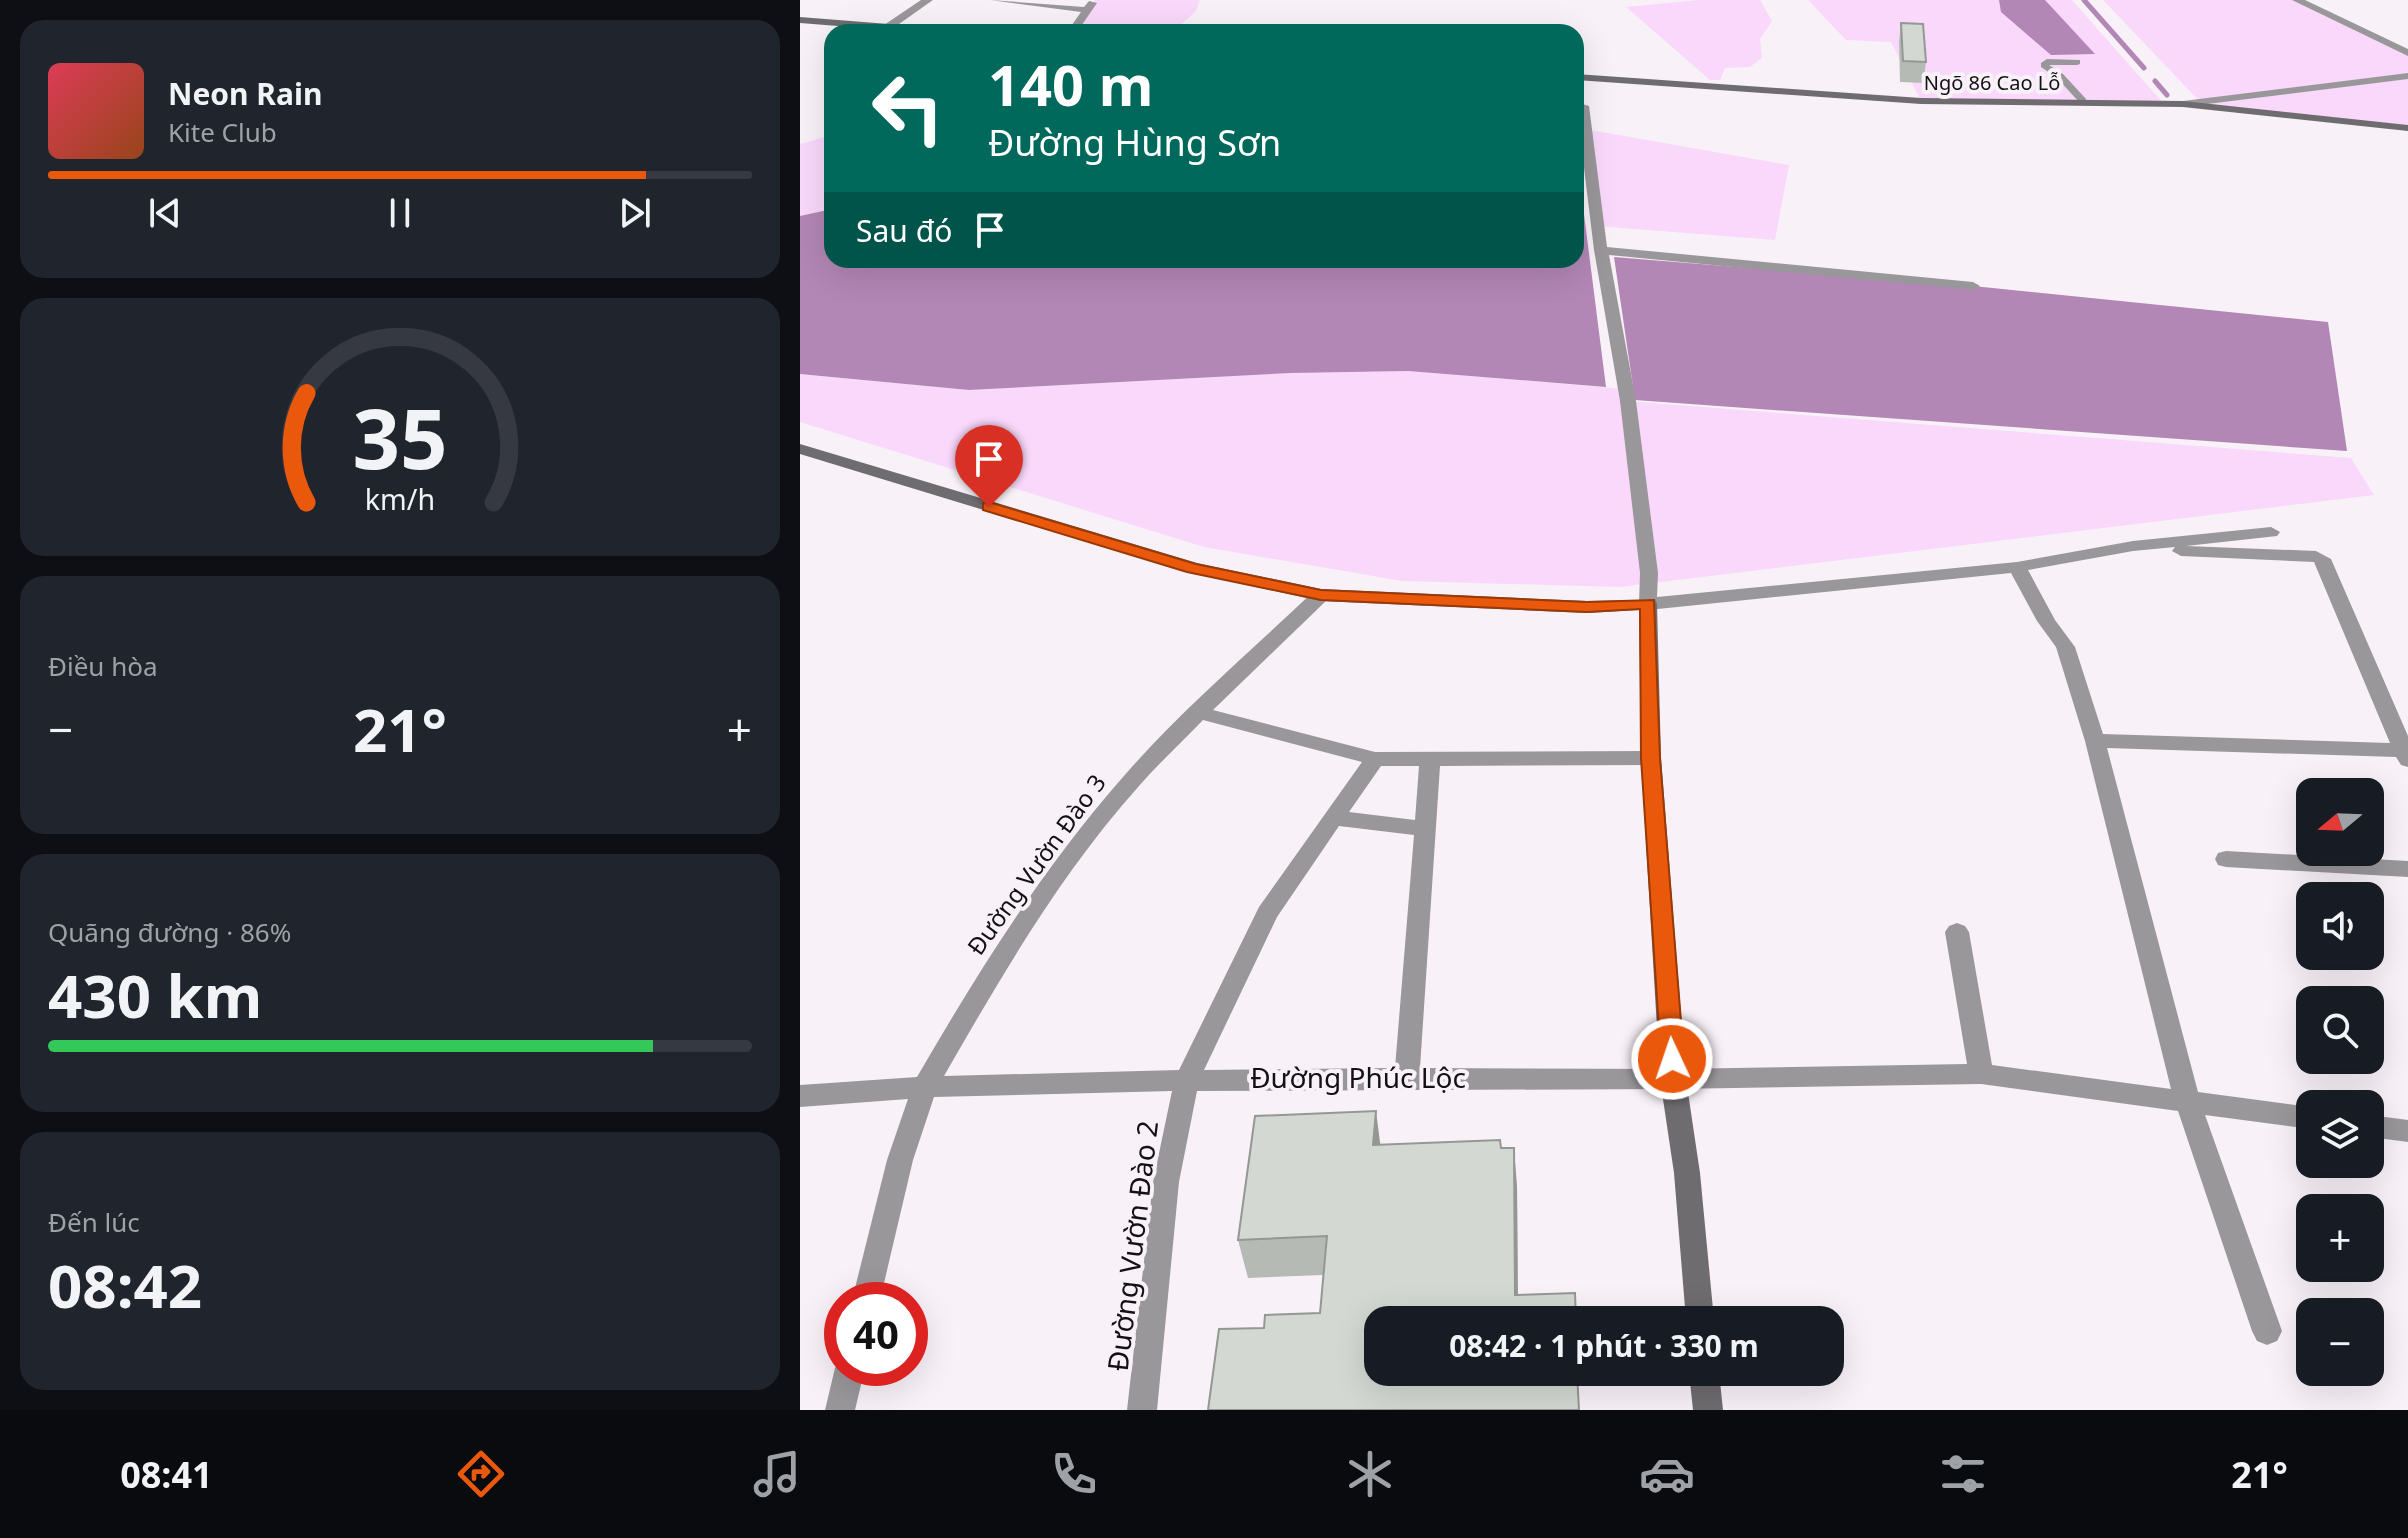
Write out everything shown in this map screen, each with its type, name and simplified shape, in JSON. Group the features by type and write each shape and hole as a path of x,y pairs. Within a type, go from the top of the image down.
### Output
{"street":[{"path":"892,24 928,0"},
{"path":"995,0 1087,10"},
{"path":"1077,24 1095,0"},
{"path":"2297,0 2408,53"},
{"path":"800,20 850,24"},
{"path":"2183,104 2408,76"},
{"name":"Ngõ 86 Cao Lỗ","path":"1584,78 1921,101 2183,104 2408,128"},
{"path":"1584,114 1601,250 1628,401 1649,573 1651,758 1673,1079 1687,1173 1699,1306"},
{"path":"1601,250 1973,286"},
{"path":"800,449 1193,568 1321,595 1587,607 1648,604 2017,567 2133,546 2271,532"},
{"path":"2095,741 2406,755 2322,559 2316,556 2231,555 2133,546"},
{"path":"2017,567 2046,621 2065,647 2095,741 2187,1101 2267,1331"},
{"name":"Đường Vườn Đào 3","path":"870,1282 900,1160 925,1086 991,972 1059,871 1131,781 1198,712 1321,595"},
{"path":"1198,712 1375,759 1651,758"},
{"name":"Đường Vườn Đào 2","path":"1142,1410 1166,1182 1187,1079 1267,913 1375,759"},
{"path":"1407,1078 1430,761"},
{"path":"1333,818 1424,829"},
{"path":"2226,859 2408,869"},
{"path":"1957,932 1981,1074"},
{"name":"Đường Phúc Lộc","path":"800,1096 925,1086 1187,1079 1673,1079 1981,1074 2296,1116"},
{"path":"2384,1128 2408,1131"},
{"path":"840,1410 846,1386"},
{"path":"1705,1386 1708,1410"}],"lane":[{"path":"2077,62 2047,62 2044,65 2060,76 2083,101"}],"shaded area":[{"path":"1095,0 1200,0 1196,11 1182,24 1077,24"},
{"path":"1698,0 1760,0 1772,21 1760,39 1762,58 1750,67 1725,68 1720,80 1710,80 1626,7"},
{"path":"1808,0 2072,0 2163,103 1921,101 1891,42 1846,40"},
{"path":"1999,0 2045,0 2095,54 2051,55 2001,12"},
{"path":"2103,0 2296,0 2408,53 2408,128 2204,106"},
{"path":"1585,129 1789,165 1775,240 1597,226"},
{"path":"824,137 824,211 800,216 800,144"},
{"path":"824,211 824,268 1584,268 1584,214 1606,387 1408,371 1291,373 969,390 800,374 800,216"},
{"path":"1614,257 1973,286 2328,322 2347,451 1635,400"},
{"path":"1408,371 1625,389 1627,401 2351,458 2374,495 1620,587 1402,581 1204,547 800,422 800,374 969,390 1291,373"}],"building":[{"path":"1901,23 1923,24 1926,62 1903,61"},
{"path":"1376,1111 1373,1145 1500,1140 1501,1148 1514,1148 1515,1295 1575,1293 1575,1306 1364,1306 1364,1386 1578,1386 1579,1410 1208,1410 1219,1329 1264,1328 1265,1315 1320,1313 1327,1236 1238,1240 1255,1116"}],"waterway":[{"path":"2084,0 2144,68"},
{"path":"2155,81 2167,95"}],"route":[{"path":"989,507 1193,568 1321,595 1587,607 1648,604 1651,758 1672,1059"}]}
